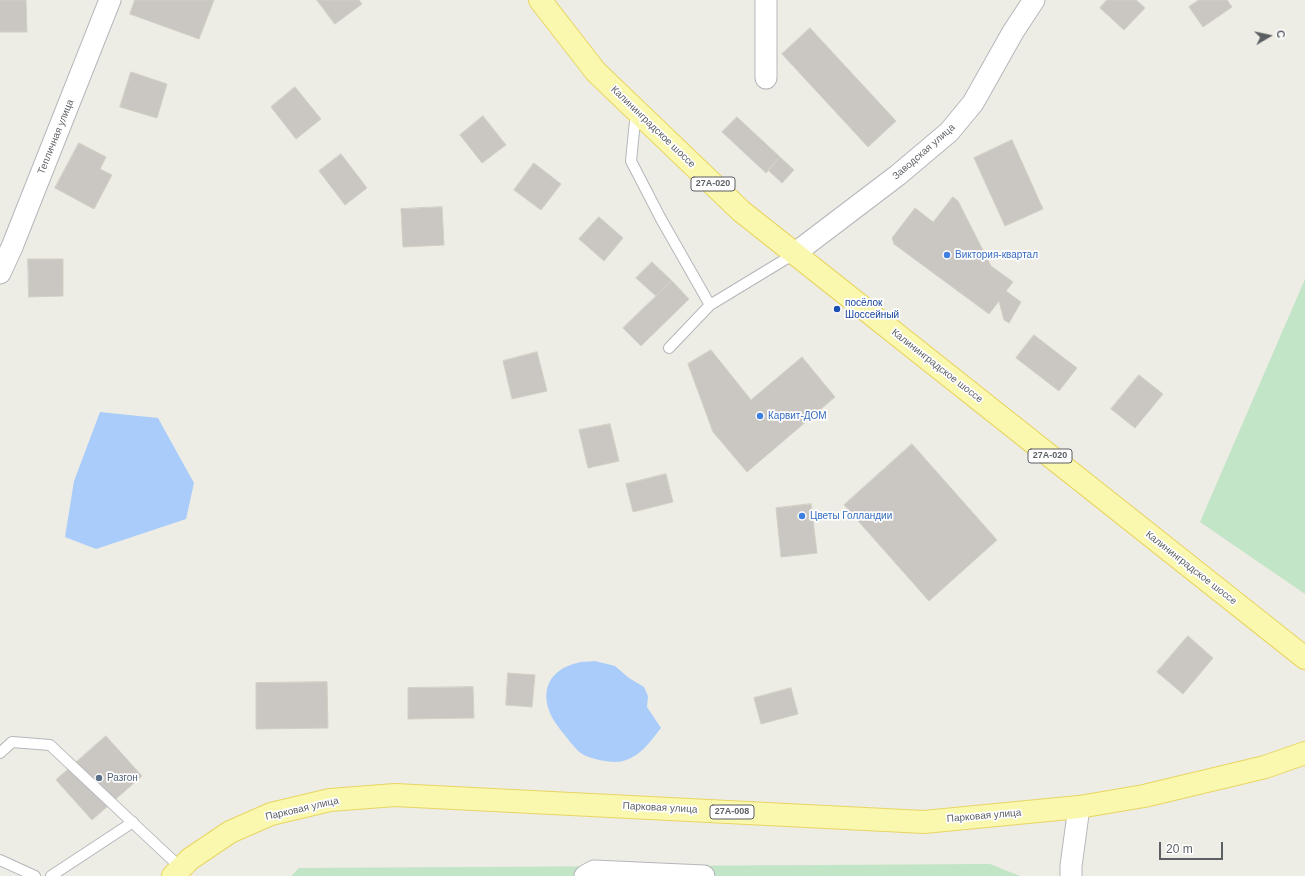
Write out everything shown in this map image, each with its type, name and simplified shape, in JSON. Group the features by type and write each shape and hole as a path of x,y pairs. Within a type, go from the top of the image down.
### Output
{"main road":[{"name":"Калининградское шоссе","path":"540,0 596,72 741,211 1305,658"},
{"name":"Парковая улица","path":"177,872 190,859 230,832 271,814 330,800 395,795 924,822 1079,807 1144,796 1265,767 1305,753"}],"street":[{"name":"Тепличная улица","path":"0,273 12,247 110,0"},
{"path":"766,0 766,78"},
{"name":"Заводская улица","path":"794,254 898,175 948,132 973,103 1012,32 1034,0"},
{"path":"1071,876 1070,866 1079,807"},
{"path":"584,876 594,871 704,876"}],"lane":[{"path":"636,110 631,161 710,305"},
{"path":"669,348 710,305 794,254"},
{"path":"0,753 12,742 50,745 133,822 177,872"},
{"path":"51,876 133,822"},
{"path":"0,860 34,876"}],"green space":[{"path":"1305,279 1305,594 1200,522"},
{"path":"990,864 1020,876 291,876 299,868"}],"water":[{"path":"100,412 158,418 194,483 186,519 96,549 65,537 74,481"},
{"path":"595,661 615,666 629,678 644,687 648,696 647,707 661,728 640,752 623,761 614,762 602,760 591,758 582,754 574,747 551,716 547,704 547,688 554,675 568,666 581,662"}],"building":[{"path":"0,0 26,0 27,32 0,32"},
{"path":"135,0 214,0 199,39 130,14"},
{"path":"317,0 359,0 362,4 335,24"},
{"path":"1107,0 1136,0 1145,8 1124,30 1100,8"},
{"path":"1199,0 1227,0 1232,7 1203,27 1189,7"},
{"path":"810,28 896,121 868,147 782,54"},
{"path":"131,72 167,84 157,118 120,107"},
{"path":"295,87 321,119 296,139 271,107"},
{"path":"483,116 506,145 482,163 460,135"},
{"path":"737,117 780,157 766,173 722,132"},
{"path":"1012,140 1043,209 1005,226 974,158"},
{"path":"79,143 106,157 100,169 112,175 94,209 55,188"},
{"path":"341,154 367,188 345,205 319,171"},
{"path":"780,157 794,170 782,183 768,170"},
{"path":"534,163 561,184 541,210 514,190"},
{"name":"Виктория-квартал","path":"953,197 958,201 991,266 1013,282 1006,291 1021,302 1009,323 1004,320 999,301 989,314 894,244 892,238 915,208 933,222"},
{"path":"442,207 444,245 403,247 401,209"},
{"path":"599,217 623,238 604,261 579,239"},
{"path":"28,259 63,259 63,296 29,297"},
{"path":"652,262 672,281 656,296 636,278"},
{"path":"672,281 689,299 641,346 623,328"},
{"path":"1034,335 1077,368 1059,391 1016,358"},
{"name":"Карвит-ДОМ","path":"711,350 751,400 802,357 835,397 747,472 713,432 688,364"},
{"path":"537,352 547,391 512,399 503,361"},
{"path":"1139,375 1163,394 1135,428 1111,409"},
{"path":"610,424 619,461 588,468 579,430"},
{"path":"912,444 997,540 929,601 844,505"},
{"path":"666,474 673,502 633,512 626,484"},
{"path":"811,504 817,553 781,557 776,508"},
{"path":"1188,636 1213,658 1183,694 1157,672"},
{"path":"508,673 535,675 532,707 506,705"},
{"path":"327,682 328,728 256,729 256,683"},
{"path":"473,687 474,718 408,719 408,688"},
{"path":"791,688 798,714 761,724 754,698"},
{"name":"Разгон","path":"106,736 142,776 92,820 56,780"}],"place":[{"name":"Виктория-квартал","path":"947,255"},
{"name":"посёлок Шоссейный","path":"837,309"},
{"name":"Карвит-ДОМ","path":"760,416"},
{"name":"Цветы Голландии","path":"802,516"},
{"name":"Разгон","path":"99,778"}]}
